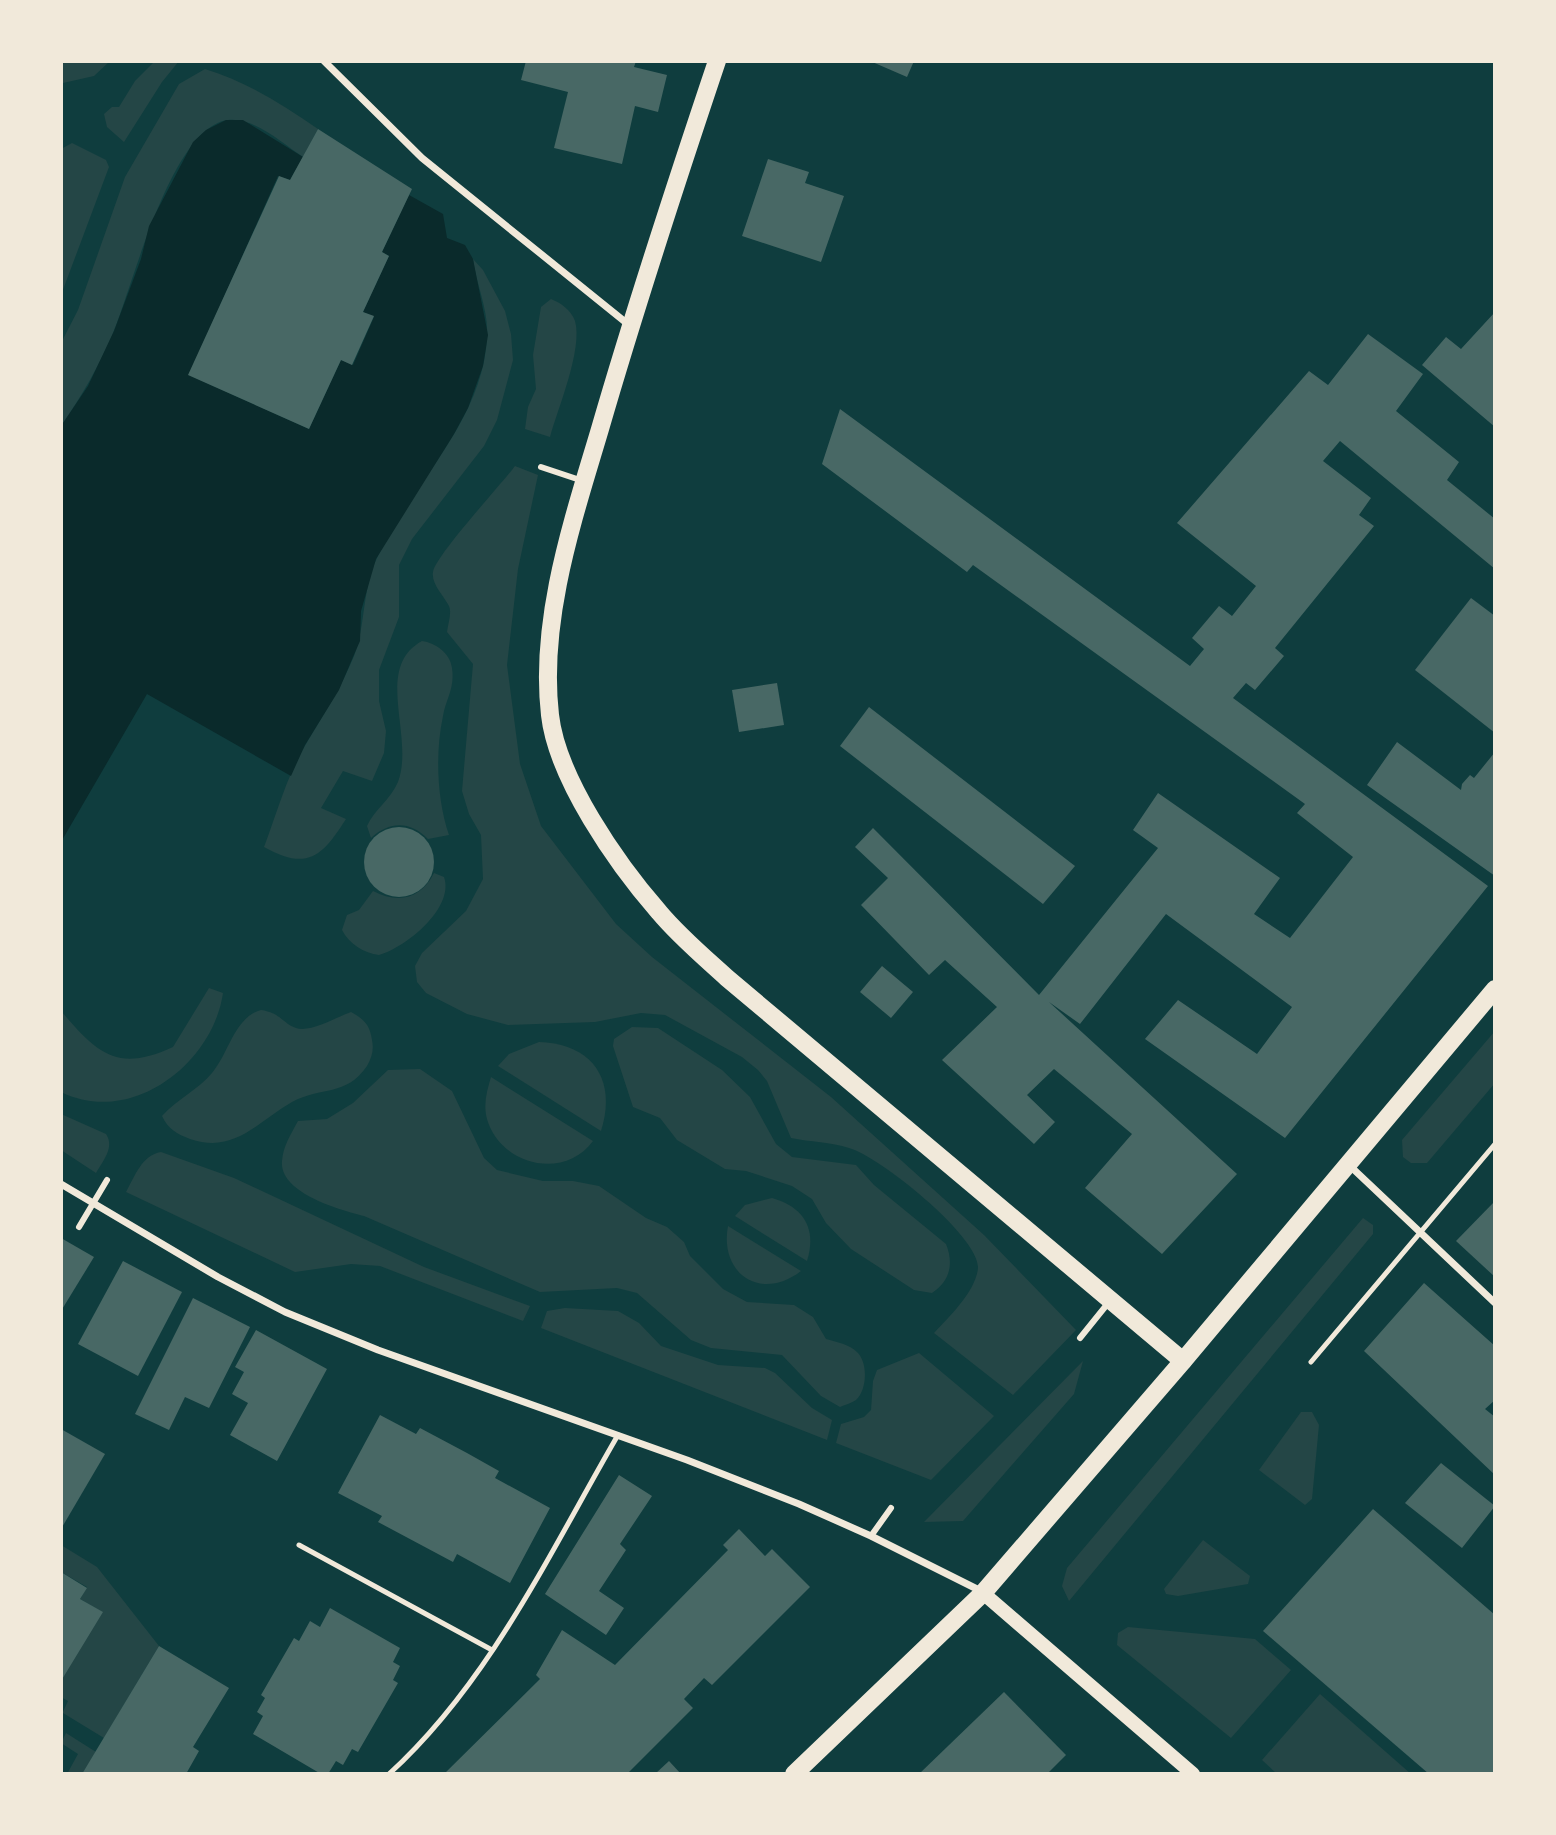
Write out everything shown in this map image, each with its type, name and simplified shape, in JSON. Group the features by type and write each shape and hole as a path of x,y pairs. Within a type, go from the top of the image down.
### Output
{"main road":[{"path":"717,61 630,325 584,481 559,584 550,641 550,716 569,777 600,833 659,912 727,978 1183,1361"},
{"path":"793,1774 983,1593 1183,1361 1495,989"},
{"path":"983,1593 1193,1774"}],"street":[{"path":"324,61 422,158 630,325"},
{"path":"541,467 584,481"},
{"path":"1349,1165 1421,1230 1495,1303"},
{"path":"79,1227 107,1180"},
{"path":"61,1184 285,1312 378,1350 618,1435 799,1504 871,1536 983,1593"},
{"path":"1080,1338 1110,1301"},
{"path":"871,1536 891,1508"}],"lane":[{"path":"1311,1362 1495,1144"},
{"path":"389,1774 423,1742 492,1650 618,1435"},
{"path":"299,1545 492,1650"}],"shaded area":[{"path":"61,61 110,61 94,76 63,83"},
{"path":"155,61 179,61 162,82 124,142 107,127 104,114 112,107 119,107 135,81"},
{"path":"205,69 264,94 318,129 303,157 267,132 238,120 228,120 208,129 189,150 157,211 108,345 90,381 61,426 61,343 78,310 125,177 179,84"},
{"path":"226,120 243,120 303,157 290,180 278,176 189,375 309,429 341,360 353,365 374,317 363,312 389,256 382,252 409,195 443,214 447,238 465,245 473,259 488,335 483,366 468,408 454,434 376,559 361,611 360,641 339,690 305,745 291,776 147,694 61,842 61,426 88,386 114,331 141,259 149,226 193,142 206,130"},
{"path":"72,143 106,160 109,167 61,295 61,149"},
{"path":"473,259 483,270 505,311 511,334 513,360 497,420 484,446 412,539 399,565 399,617 379,670 379,701 386,731 384,753 372,781 343,771 321,808 346,819 329,843 321,851 303,859 279,854 264,847 293,768 338,690 354,656 369,582 377,558 391,531 443,452 473,397 482,368 487,327"},
{"path":"551,299 571,313 577,333 573,362 550,437 525,429 528,407 536,389 533,355 541,307"},
{"path":"515,466 538,475 518,569 507,665 520,764 541,826 616,924 652,957 831,1097 984,1235 1076,1330 1013,1395 934,1333 961,1303 976,1277 978,1268 974,1254 963,1237 926,1199 863,1154 842,1146 791,1138 767,1081 742,1057 665,1015 641,1013 595,1022 508,1025 467,1014 426,993 417,982 415,966 422,953 466,911 483,879 481,835 469,814 462,791 473,664 447,632 450,609 436,585 433,572 456,536"},
{"path":"422,641 442,650 452,668 451,688 440,730 438,761 442,807 449,835 428,839 414,829 400,825 385,828 371,838 367,826 395,788 402,764 397,685 400,668 408,653"},
{"path":"434,873 444,877 442,901 425,925 402,944 379,955 357,947 345,935 342,930 347,915 359,910 373,891 391,897 408,897 422,889"},
{"path":"209,988 223,993 216,1019 203,1043 186,1064 165,1082 141,1095 115,1101 88,1101 61,1092 61,1011 97,1048 122,1058 137,1058 173,1047"},
{"path":"261,1010 273,1013 291,1026 302,1029 351,1012 363,1020 370,1030 373,1047 369,1063 351,1082 292,1102 245,1134 233,1139 206,1143 190,1139 173,1130 162,1116 212,1073 244,1020"},
{"path":"632,1027 658,1028 722,1070 750,1097 776,1144 792,1157 856,1165 874,1185 946,1244 950,1265 943,1283 932,1293 914,1290 851,1249 826,1223 812,1199 792,1186 746,1171 725,1169 677,1140 660,1118 633,1107 613,1046 614,1039"},
{"path":"1495,1031 1495,1083 1427,1163 1411,1163 1403,1157 1402,1140"},
{"path":"539,1042 558,1044 574,1050 596,1068 603,1081 606,1096 601,1131 498,1066 509,1054"},
{"path":"420,1069 452,1091 484,1158 497,1170 543,1181 573,1181 599,1186 646,1218 667,1227 684,1242 690,1256 723,1289 747,1302 794,1305 813,1317 826,1339 851,1347 861,1358 865,1377 860,1396 840,1407 821,1396 782,1355 711,1348 691,1340 637,1293 617,1288 540,1292 364,1216 313,1198 290,1182 282,1161 288,1140 298,1121 327,1119 353,1103 388,1070"},
{"path":"491,1077 593,1141 581,1153 566,1161 550,1164 519,1157 494,1135 487,1119 485,1103"},
{"path":"61,1114 106,1134 109,1149 96,1173 61,1150"},
{"path":"161,1152 234,1178 424,1267 530,1306 523,1321 380,1266 351,1264 295,1272 126,1192 144,1162"},
{"path":"772,1198 792,1207 805,1221 810,1239 807,1261 735,1216 745,1205"},
{"path":"1363,1218 1373,1225 1373,1234 1069,1601 1062,1586 1067,1568"},
{"path":"728,1226 801,1271 786,1280 771,1284 746,1278 730,1258"},
{"path":"565,1308 618,1311 639,1323 661,1346 718,1365 765,1368 775,1373 812,1408 832,1420 827,1440 541,1328 547,1311"},
{"path":"919,1353 994,1416 931,1480 836,1443 841,1424 864,1417 871,1410 873,1381 877,1370"},
{"path":"1083,1361 1074,1394 963,1521 924,1522"},
{"path":"1301,1412 1312,1412 1319,1425 1312,1499 1305,1505 1259,1470"},
{"path":"1203,1540 1250,1576 1248,1584 1178,1596 1166,1594 1164,1589"},
{"path":"61,1545 97,1567 159,1646 104,1738 63,1713 61,1716 68,1701 61,1697 61,1679 102,1612 80,1599 87,1587 61,1572"},
{"path":"1128,1627 1255,1639 1291,1670 1231,1738 1117,1645 1118,1633"},
{"path":"1320,1694 1411,1774 1277,1774 1262,1760"},
{"path":"66,1733 96,1752 82,1774 67,1774 78,1754 61,1743"}],"building":[{"path":"526,61 636,61 634,67 667,75 658,112 635,106 622,164 554,148 568,92 521,80"},
{"path":"870,61 914,61 907,77"},
{"path":"318,129 412,189 382,252 389,256 363,312 374,316 352,365 341,360 309,429 188,375 279,176 290,180"},
{"path":"768,159 809,172 805,183 844,196 821,262 742,236"},
{"path":"1495,312 1495,427 1422,365 1446,337 1461,349"},
{"path":"1368,334 1423,374 1396,411 1459,462 1447,480 1495,519 1495,569 1340,441 1323,461 1371,498 1359,515 1374,526 1275,648 1284,656 1255,690 1246,683 1233,698 1488,886 1285,1138 1145,1039 1178,1000 1257,1054 1292,1007 1166,914 1080,1024 1049,1002 1237,1174 1162,1254 1085,1188 1132,1134 1054,1069 1027,1095 1055,1122 1034,1144 942,1060 997,1007 945,960 929,975 861,905 888,878 855,847 873,828 1039,995 1158,848 1133,830 1158,793 1280,878 1254,914 1290,938 1353,857 1297,813 1305,804 973,565 967,572 822,464 840,409 1190,666 1204,649 1192,638 1219,606 1232,616 1256,586 1177,523 1309,371 1328,385"},
{"path":"1471,598 1495,616 1495,733 1415,670"},
{"path":"777,683 784,725 739,732 732,690"},
{"path":"869,707 1075,866 1043,904 840,746"},
{"path":"1397,742 1461,790 1462,784 1470,775 1474,778 1495,752 1495,876 1367,785"},
{"path":"392,827 406,827 419,833 428,842 434,862 432,875 424,887 406,897 392,897 379,891 370,882 364,869 364,855 370,842 379,833"},
{"path":"882,966 913,992 891,1018 860,992"},
{"path":"1495,1201 1495,1277 1456,1241"},
{"path":"61,1238 94,1257 61,1311"},
{"path":"123,1261 182,1292 138,1376 78,1344"},
{"path":"1424,1283 1495,1346 1495,1400 1485,1409 1495,1417 1495,1475 1364,1351"},
{"path":"193,1298 250,1327 209,1408 185,1397 169,1430 135,1414"},
{"path":"256,1330 327,1369 277,1461 230,1435 248,1403 232,1394 244,1372 235,1367"},
{"path":"380,1415 416,1434 420,1428 467,1453 499,1471 495,1478 550,1508 510,1583 457,1554 453,1562 378,1522 382,1516 338,1493"},
{"path":"61,1429 105,1454 61,1529"},
{"path":"1441,1463 1495,1506 1462,1548 1405,1503"},
{"path":"619,1475 652,1496 620,1544 626,1550 599,1591 624,1608 606,1635 545,1594"},
{"path":"1373,1509 1495,1615 1495,1774 1429,1774 1263,1631"},
{"path":"739,1529 765,1556 772,1549 810,1587 712,1685 704,1678 684,1699 693,1708 627,1774 444,1774 540,1679 536,1675 562,1630 615,1665 728,1550 723,1545"},
{"path":"61,1572 87,1588 80,1599 103,1612 61,1681"},
{"path":"330,1608 400,1648 393,1662 400,1666 393,1680 398,1683 358,1752 352,1749 343,1765 336,1761 328,1774 321,1774 253,1734 263,1716 257,1712 265,1698 261,1695 294,1638 299,1641 310,1621 320,1627"},
{"path":"159,1646 229,1688 193,1747 199,1751 186,1774 82,1774"},
{"path":"1004,1692 1066,1755 1047,1774 919,1774"},
{"path":"669,1761 681,1774 655,1774"}]}
